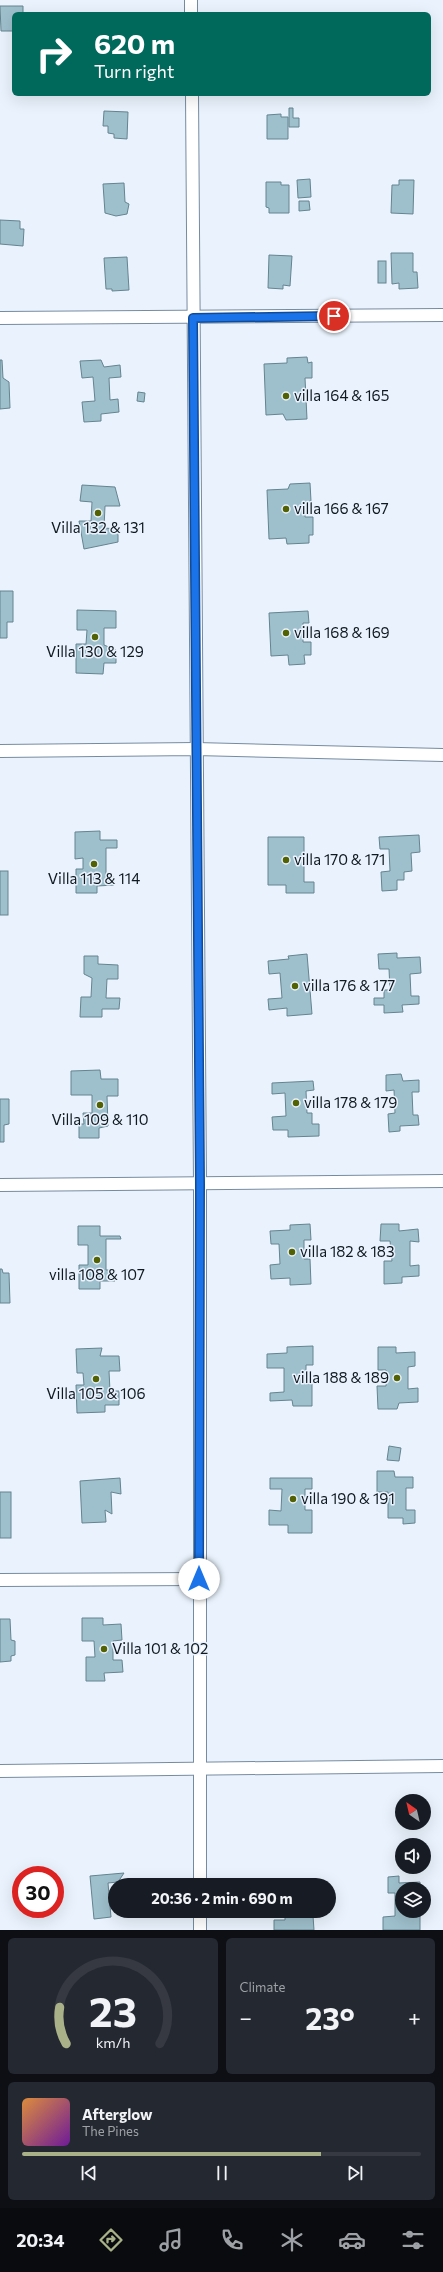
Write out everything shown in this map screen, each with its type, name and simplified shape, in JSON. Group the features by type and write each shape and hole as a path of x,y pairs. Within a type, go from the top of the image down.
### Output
{"street":[{"path":"191,0 191,12"},
{"path":"192,96 200,1184 200,1878"},
{"path":"0,318 193,318 443,314"},
{"path":"0,751 196,749 443,755"},
{"path":"0,1185 443,1181"},
{"path":"0,1580 199,1579"},
{"path":"0,1771 443,1766"},
{"path":"200,1918 200,1930"}],"building":[{"path":"0,6 23,6 23,12 12,12 12,31 1,31"},
{"path":"289,108 293,108 293,118 299,118 299,127 289,127"},
{"path":"104,111 128,112 127,139 114,138 114,134 108,133 108,126 103,126"},
{"path":"281,114 281,117 288,117 288,139 267,139 267,115"},
{"path":"310,179 311,197 298,198 297,180"},
{"path":"399,180 414,180 413,214 391,213 392,185 399,185"},
{"path":"266,182 281,182 281,185 289,185 289,213 269,213 269,208 266,207"},
{"path":"124,183 125,202 129,204 127,214 116,216 105,213 103,184"},
{"path":"299,201 309,201 310,210 299,211"},
{"path":"0,220 20,221 20,229 24,229 23,246 0,244"},
{"path":"391,253 413,253 413,272 417,272 418,288 399,289 399,283 392,284"},
{"path":"269,255 292,256 290,286 283,285 283,289 268,288"},
{"path":"127,257 129,290 112,291 112,289 106,289 104,258"},
{"path":"378,261 386,261 386,283 378,283"},
{"name":"villa 164 & 165","path":"307,357 308,363 312,362 312,378 305,378 307,419 286,420 283,414 266,415 264,364 287,363 287,358"},
{"path":"0,360 2,360 3,378 9,382 10,408 0,409"},
{"path":"101,360 104,367 120,365 121,377 109,378 110,400 118,399 119,412 101,414 101,421 84,422 82,402 95,401 93,377 82,378 80,361"},
{"path":"138,392 145,393 144,402 137,401"},
{"name":"villa 166 & 167","path":"310,483 311,501 305,502 305,517 313,517 313,535 309,535 309,543 287,544 286,538 269,539 267,490 288,489 290,484"},
{"name":"Villa 132 & 131","path":"82,485 115,487 120,506 105,506 104,528 118,529 118,542 84,549 79,521 91,521 92,502 80,501"},
{"path":"0,591 13,591 13,622 7,622 7,638 0,638"},
{"name":"Villa 130 & 129","path":"77,610 116,611 116,628 104,628 104,645 116,650 116,663 104,663 103,674 76,673 76,644 86,644 87,630 77,630"},
{"name":"villa 168 & 169","path":"308,611 309,623 303,623 303,642 311,642 311,655 304,655 305,664 289,665 288,655 271,656 269,613"},
{"name":"Villa 113 & 114","path":"100,831 100,840 117,840 117,848 106,848 106,877 114,877 114,885 97,886 97,893 76,893 76,869 83,869 83,858 75,859 75,832"},
{"path":"419,835 420,852 411,853 412,871 404,872 404,880 397,880 397,890 382,891 381,872 390,871 389,849 380,849 379,837"},
{"name":"villa 170 & 171","path":"268,837 304,837 304,882 314,882 314,893 286,893 286,885 268,885"},
{"path":"0,871 8,871 8,915 0,915"},
{"path":"397,953 397,958 420,957 421,973 410,974 411,996 419,996 419,1004 402,1005 403,1012 384,1013 384,1005 374,1005 374,998 384,998 384,990 390,990 389,969 379,969 378,954"},
{"name":"villa 176 & 177","path":"307,954 312,1014 287,1016 287,1008 269,1010 268,999 282,998 280,973 269,974 268,961 289,959 288,956"},
{"path":"84,956 98,956 98,964 118,965 118,979 107,979 106,998 120,998 119,1009 102,1009 102,1017 80,1017 81,997 91,997 92,978 84,974"},
{"name":"Villa 109 & 110","path":"100,1070 101,1079 118,1079 118,1096 107,1096 108,1126 99,1128 99,1138 79,1138 79,1124 84,1124 83,1113 92,1113 92,1095 71,1095 71,1071"},
{"path":"401,1074 403,1081 419,1080 419,1092 412,1092 413,1115 418,1115 419,1125 400,1126 400,1131 389,1132 388,1114 395,1113 394,1090 386,1091 386,1075"},
{"name":"villa 178 & 179","path":"313,1081 314,1090 306,1091 307,1113 312,1113 312,1124 319,1124 319,1136 288,1137 288,1130 273,1130 272,1117 286,1116 285,1093 272,1094 272,1083"},
{"path":"0,1099 9,1099 9,1124 4,1125 4,1142 0,1142"},
{"name":"villa 182 & 183","path":"310,1224 311,1240 304,1240 304,1259 310,1259 311,1284 290,1285 290,1278 271,1279 270,1265 280,1264 279,1244 271,1244 270,1231 290,1230 290,1225"},
{"path":"381,1224 399,1224 399,1231 418,1229 419,1242 410,1241 410,1266 419,1265 419,1276 402,1277 402,1283 384,1284 384,1261 392,1261 390,1241 380,1241"},
{"name":"villa 108 & 107","path":"78,1226 100,1226 100,1236 120,1236 121,1239 106,1239 106,1270 115,1270 115,1281 100,1281 100,1289 79,1289 79,1265 88,1265 88,1245 78,1245"},
{"path":"0,1269 2,1269 3,1273 9,1273 10,1303 0,1303"},
{"path":"313,1346 313,1365 306,1365 306,1384 312,1384 312,1406 293,1406 292,1400 270,1401 270,1393 284,1392 284,1368 267,1368 267,1354 287,1353 287,1347"},
{"name":"villa 188 & 189","path":"378,1347 396,1347 396,1353 415,1352 415,1366 408,1367 408,1389 418,1388 418,1402 399,1403 397,1409 378,1409 377,1386 386,1386 386,1370 378,1370"},
{"name":"Villa 105 & 106","path":"102,1348 100,1356 119,1356 120,1371 109,1371 110,1391 119,1391 119,1405 105,1405 105,1412 77,1413 76,1385 84,1385 83,1373 77,1373 76,1349"},
{"path":"389,1446 401,1448 399,1461 387,1460"},
{"path":"377,1471 394,1471 395,1477 413,1477 413,1488 406,1488 406,1510 415,1510 415,1523 403,1524 403,1518 388,1518 388,1492 377,1492"},
{"path":"120,1478 121,1494 111,1492 112,1514 105,1510 106,1522 82,1523 80,1481"},
{"name":"villa 190 & 191","path":"270,1478 312,1478 312,1489 305,1489 305,1510 312,1510 312,1533 288,1533 288,1525 269,1525 269,1510 281,1511 282,1489 270,1489"},
{"path":"0,1492 11,1492 11,1538 0,1538"},
{"name":"Villa 101 & 102","path":"82,1618 103,1618 103,1625 121,1624 122,1640 113,1641 113,1660 122,1660 123,1672 104,1673 105,1681 86,1681 86,1657 95,1657 94,1641 82,1641"},
{"path":"0,1619 10,1619 11,1640 15,1641 15,1655 11,1656 11,1661 0,1662"},
{"path":"124,1873 121,1878 108,1878 108,1917 94,1919 90,1876"},
{"path":"399,1876 399,1882 395,1882 395,1893 388,1893 388,1877"},
{"path":"395,1916 395,1918 420,1918 420,1930 383,1930 383,1917"},
{"path":"285,1918 313,1918 314,1930 274,1930 274,1920 285,1920"}],"place":[{"name":"villa 164 & 165","path":"286,396"},
{"name":"villa 166 & 167","path":"286,509"},
{"name":"Villa 132 & 131","path":"98,513"},
{"name":"villa 168 & 169","path":"286,633"},
{"name":"Villa 130 & 129","path":"95,637"},
{"name":"villa 170 & 171","path":"286,860"},
{"name":"Villa 113 & 114","path":"94,864"},
{"name":"villa 176 & 177","path":"295,986"},
{"name":"villa 178 & 179","path":"296,1103"},
{"name":"Villa 109 & 110","path":"100,1105"},
{"name":"villa 182 & 183","path":"292,1252"},
{"name":"villa 108 & 107","path":"97,1260"},
{"name":"villa 188 & 189","path":"397,1378"},
{"name":"Villa 105 & 106","path":"96,1379"},
{"name":"villa 190 & 191","path":"293,1499"},
{"name":"Villa 101 & 102","path":"104,1649"}],"route":[{"path":"199,1579 200,1184 193,318 334,316"}]}
